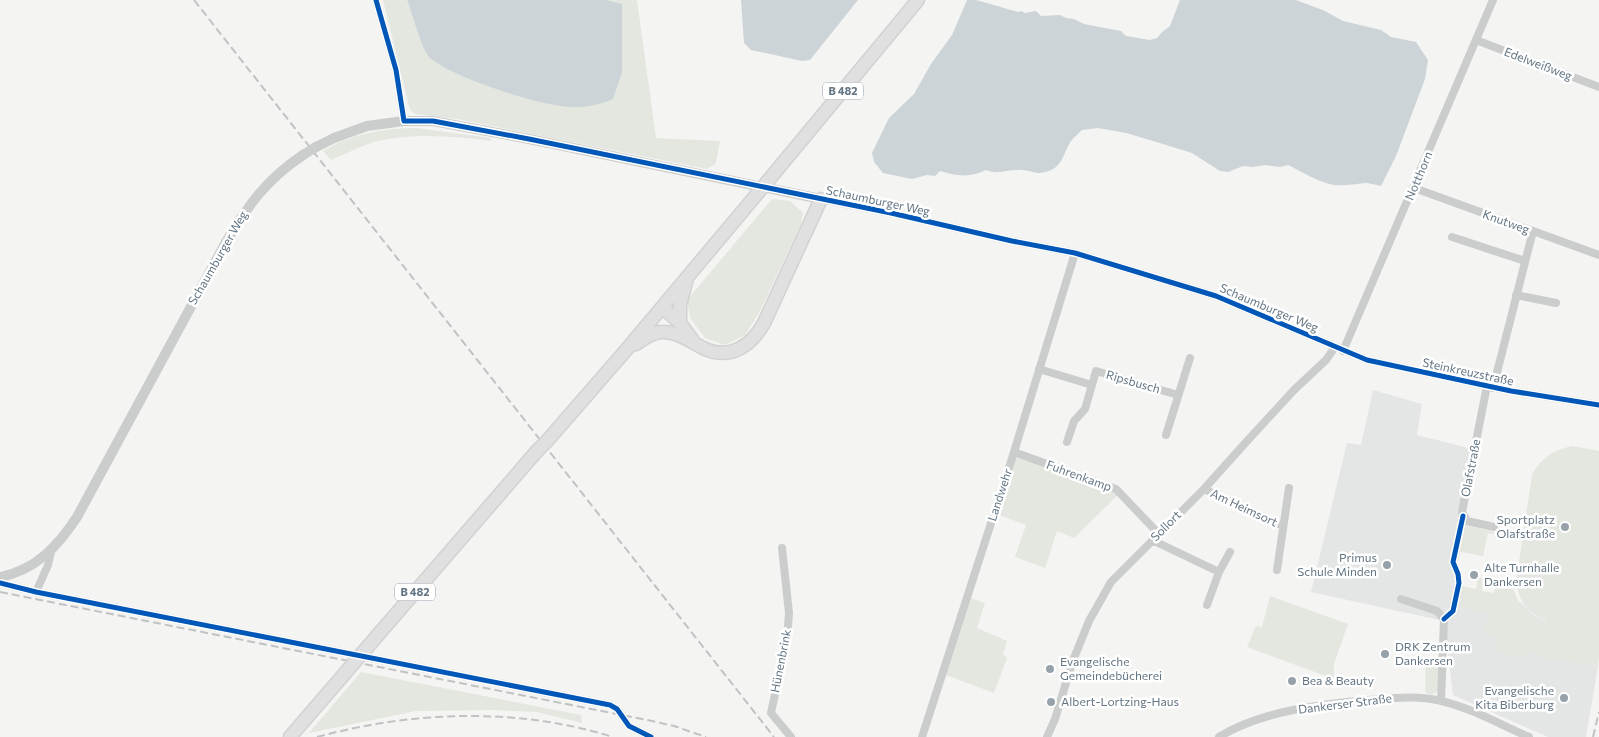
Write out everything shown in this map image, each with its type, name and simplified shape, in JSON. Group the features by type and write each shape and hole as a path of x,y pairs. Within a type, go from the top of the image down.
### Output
{"main road":[{"name":"B 482","path":"290,737 537,451 628,349 918,0"},
{"path":"659,312 695,343 714,352 728,353 742,348 757,335 821,199"},
{"path":"679,329 680,305 687,277"},
{"path":"628,349 655,333 679,329"}],"street":[{"path":"376,0 396,70 404,121"},
{"name":"Notthorn","path":"1339,349 1414,188 1493,0"},
{"name":"Edelweißweg","path":"1476,40 1599,87"},
{"name":"Schaumburger Weg","path":"0,576 29,567 51,552 65,536 243,213 272,179 303,154 334,138 367,126 404,121 433,121 456,125 891,213 1012,241 1075,252 1216,296 1339,349"},
{"name":"Knutweg","path":"1414,188 1599,254"},
{"name":"Olafstraße","path":"1494,528 1467,521 1462,512 1490,387 1533,232"},
{"path":"1452,237 1525,261"},
{"name":"Landwehr","path":"922,737 1014,452 1075,252"},
{"path":"1516,295 1556,303"},
{"name":"Steinkreuzstraße","path":"1339,349 1367,360 1490,387 1599,404"},
{"name":"Sollort","path":"1047,737 1055,719 1072,663 1101,598 1111,582 1204,489 1294,390 1339,349"},
{"path":"1166,435 1190,358"},
{"name":"Ripsbusch","path":"1040,369 1092,385 1096,371 1178,395"},
{"path":"1067,442 1074,421 1085,409 1092,385"},
{"name":"Fuhrenkamp","path":"1014,452 1116,489 1158,533"},
{"name":"Am Heimsort","path":"1277,570 1289,488"},
{"name":"Am Heimsort","path":"1204,489 1284,526"},
{"path":"1152,540 1219,572"},
{"name":"Hünenbrink","path":"782,548 789,613 787,638 771,714 791,737"},
{"path":"36,592 48,565 51,552"},
{"path":"1207,605 1219,572 1230,552"},
{"path":"0,583 36,592 610,705 617,709 629,726 651,737"},
{"path":"1401,599 1437,611 1444,619 1441,701"},
{"name":"Dankerser Straße","path":"1219,737 1231,730 1272,715 1342,702 1401,697 1441,701 1510,733 1529,737"}],"shaded area":[{"path":"383,0 407,0 427,56 613,98 622,73 606,0 637,0 656,138 720,141 716,163 707,169 457,119 415,114 410,110"},
{"path":"407,0 606,0 622,4 622,73 613,99 588,106 574,107 547,104 492,88 455,73 440,65 426,54"},
{"path":"741,0 858,0 810,60 802,61 751,50 744,43"},
{"path":"967,0 976,0 1018,12 1036,11 1041,16 1060,15 1084,24 1121,31 1126,36 1150,40 1157,38 1170,26 1180,0 1296,0 1325,11 1343,21 1381,30 1391,37 1416,42 1428,60 1425,79 1396,156 1381,186 1365,183 1328,184 1288,165 1280,167 1265,165 1243,166 1228,172 1220,171 1192,153 1126,133 1098,128 1082,130 1071,141 1057,166 1040,173 1020,170 998,172 986,170 963,175 940,171 935,176 927,175 912,179 883,173 874,162 872,153 889,118 914,94 931,64 952,35"},
{"path":"417,128 491,138 491,141 434,136 392,138 366,145 331,160 323,151 345,140 368,133"},
{"path":"772,199 790,201 803,213 801,224 760,311 745,335 725,345 705,338 690,318 687,300"},
{"name":"Primus Schule Minden","path":"1373,390 1422,404 1417,435 1473,449 1459,517 1465,524 1455,578 1462,580 1460,591 1522,603 1532,614 1546,622 1541,658 1598,666 1586,737 1548,737 1453,695 1444,621 1311,592 1347,443 1361,445"},
{"path":"1573,446 1599,451 1598,666 1541,658 1532,651 1518,656 1499,653 1494,650 1495,636 1485,636 1488,613 1457,607 1461,586 1476,589 1478,577 1484,579 1482,591 1494,593 1497,581 1512,583 1516,597 1523,608 1533,618 1546,624 1546,621 1534,615 1525,606 1519,595 1516,582 1532,475 1549,455 1560,449"},
{"path":"1020,457 1118,495 1074,538 1057,531 1045,568 1015,557 1026,525 997,514 1015,459"},
{"path":"1465,525 1494,532 1494,534 1488,533 1483,556 1460,552"},
{"path":"1270,596 1348,624 1334,664 1334,679 1247,647 1256,626 1262,627"},
{"path":"971,598 985,603 977,628 1007,641 1003,654 1007,658 994,693 946,675"},
{"path":"1431,658 1438,661 1439,664 1438,691 1432,695 1426,693 1425,690 1426,661"},
{"path":"361,672 581,715 582,723 537,712 491,710 416,711 309,733"}],"railway":[{"path":"194,0 774,737"},
{"path":"0,592 652,721 706,737"},
{"path":"1593,737 1599,712"},
{"path":"317,737 353,728 390,722 465,716 540,721 577,727 613,737"}],"cycle path":[{"path":"376,0 396,70 404,121 433,121 529,139 891,213 1012,241 1075,253 1216,296 1367,360 1511,391 1599,405"},
{"path":"1444,619 1453,611 1459,583 1458,574 1453,562 1463,516"},
{"path":"0,583 36,592 610,705 617,709 629,726 651,737"}],"place":[{"name":"Sportplatz Olafstraße","path":"1565,527"},
{"name":"Primus Schule Minden","path":"1387,565"},
{"name":"Alte Turnhalle Dankersen","path":"1474,575"},
{"name":"DRK Zentrum Dankersen","path":"1385,654"},
{"name":"Evangelische Gemeindebücherei","path":"1050,669"},
{"name":"Bea & Beauty","path":"1292,681"},
{"name":"Evangelische Kita Biberburg","path":"1564,698"},
{"name":"Albert-Lortzing-Haus","path":"1051,702"}]}
